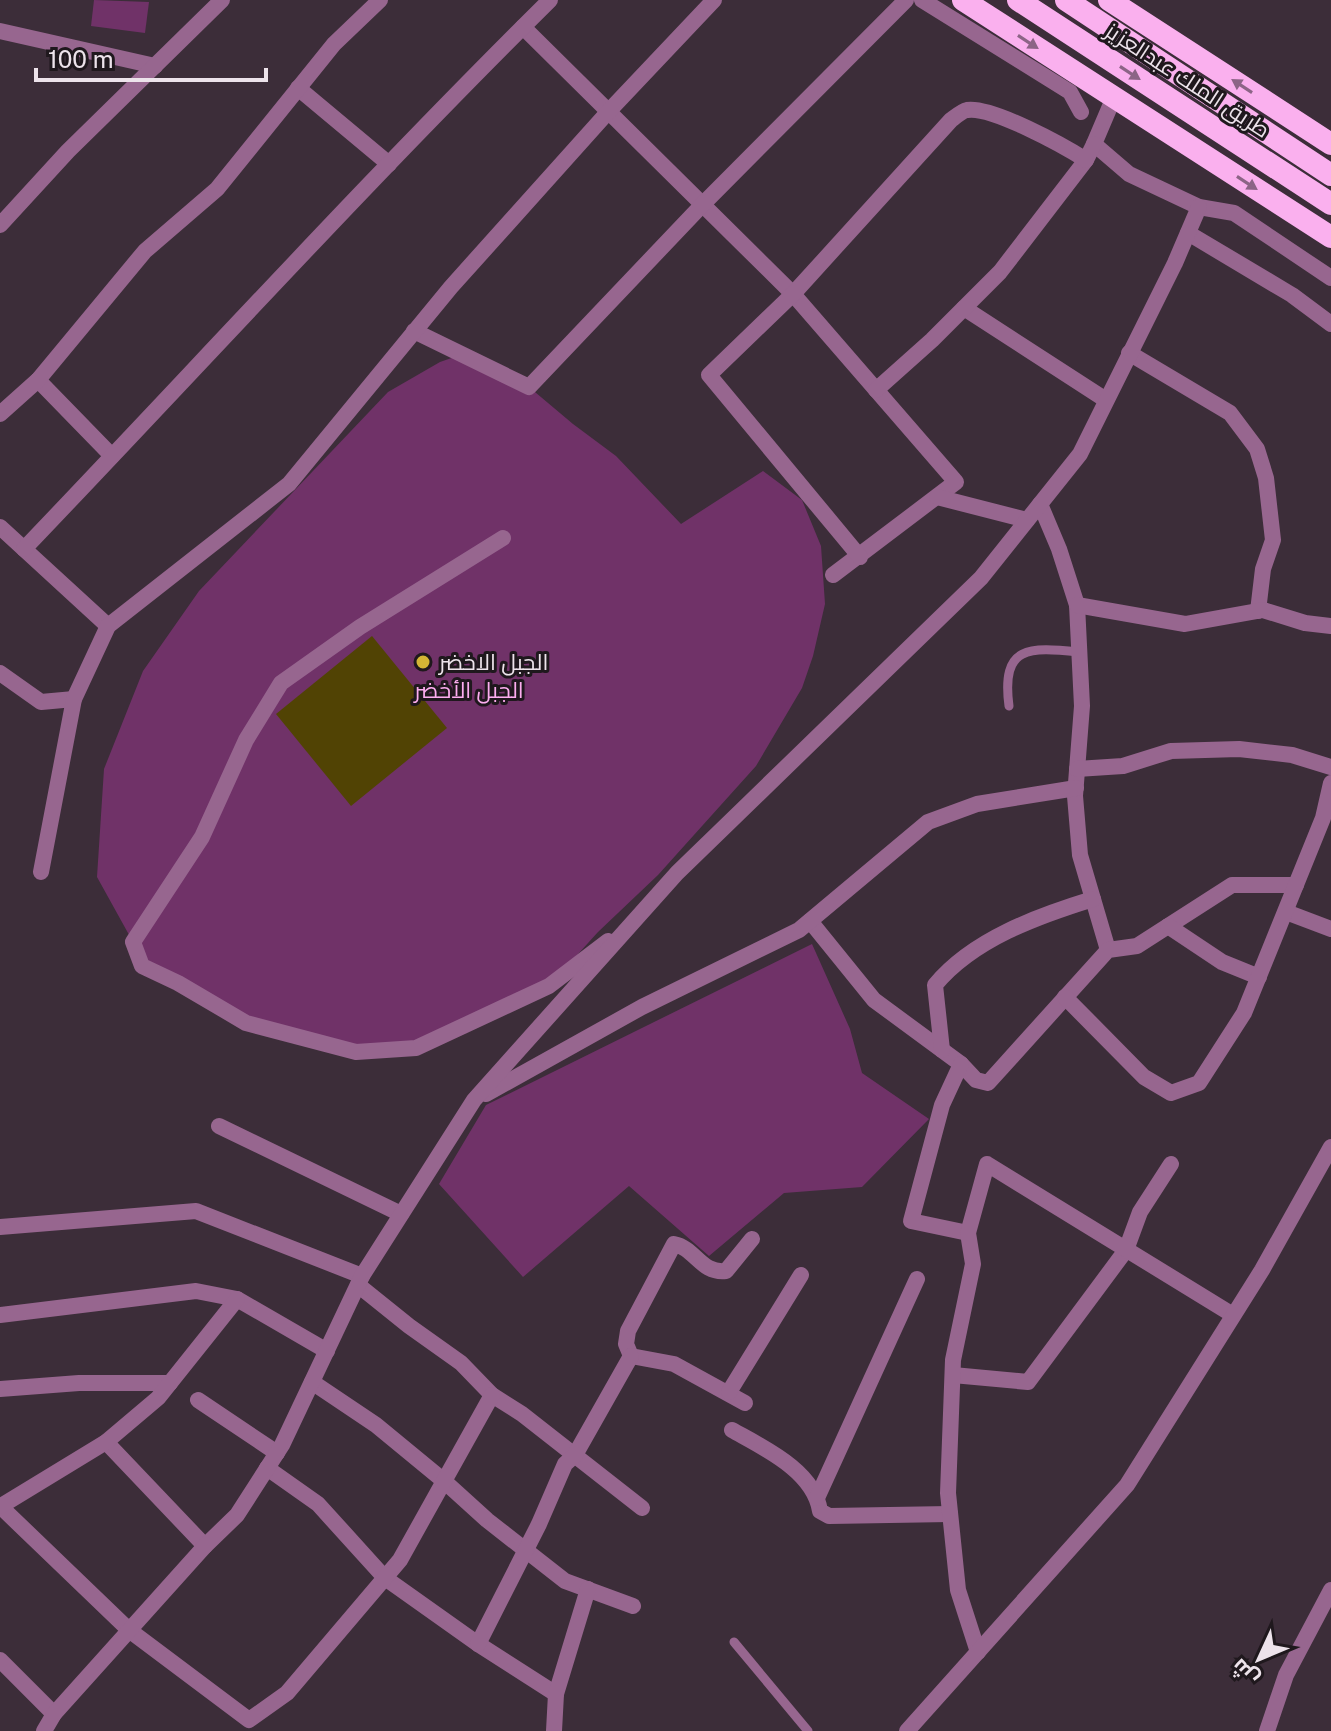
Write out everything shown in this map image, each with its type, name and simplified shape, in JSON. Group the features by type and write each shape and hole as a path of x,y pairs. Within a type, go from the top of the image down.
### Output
{"highway":[{"path":"963,0 1331,237"},
{"name":"طريق الملك عبدالعزيز","path":"1018,0 1331,204"},
{"name":"طريق الملك عبدالعزيز","path":"1066,0 1331,175"},
{"path":"1109,0 1132,5 1331,144"}],"street":[{"path":"0,225 68,151 222,0"},
{"path":"0,414 38,380 145,251 217,189 334,44 380,0"},
{"path":"24,549 389,164 550,0"},
{"path":"41,872 74,699 108,626 289,484 414,331 608,112 714,0"},
{"path":"414,331 529,387 703,204 906,0"},
{"path":"922,0 1070,92 1081,112"},
{"path":"523,27 793,294 956,482 833,575"},
{"path":"0,31 155,66"},
{"path":"298,88 389,164"},
{"path":"876,390 1000,272 1086,160 1114,97"},
{"path":"860,557 709,375 793,294 951,120 966,110 989,113 1062,145 1086,160"},
{"path":"1094,144 1129,174 1199,207 1234,213 1331,278"},
{"path":"44,1731 54,1714 129,1630 237,1515 277,1453 360,1280 474,1100 700,850 981,578 1080,454 1199,207"},
{"path":"1188,233 1292,295 1331,324"},
{"path":"964,308 1106,400"},
{"path":"1129,353 1230,413 1257,449 1266,478 1273,540 1263,569 1258,611"},
{"path":"38,380 112,456"},
{"path":"937,497 1027,520"},
{"path":"1040,504 1077,605 1082,706 1076,788 1080,855 1108,950"},
{"path":"0,527 108,626"},
{"path":"503,538 360,627 281,683 246,740 202,837 133,942 142,966 246,1023 356,1052 416,1048 549,986 635,921"},
{"path":"1077,605 1185,624 1263,610 1305,623 1331,626"},
{"path":"0,673 41,702 74,699"},
{"path":"1077,769 1123,766 1171,751 1239,749 1292,755 1331,767"},
{"path":"1065,997 1144,1077 1171,1093 1199,1083 1244,1013 1323,818 1331,783"},
{"path":"474,1100 642,1007 799,930 928,822 977,804 1076,788"},
{"path":"810,921 874,1000 961,1064 976,1080 988,1083 1108,950 1137,946 1232,885 1296,885"},
{"path":"942,1050 935,985 946,972 1013,927 1093,899"},
{"path":"1286,912 1331,929"},
{"path":"1168,926 1222,962 1259,977"},
{"path":"961,1064 942,1105 911,1221 968,1233"},
{"path":"219,1126 401,1214"},
{"path":"907,1731 1127,1485 1262,1270 1331,1147"},
{"path":"978,1652 958,1590 948,1493 953,1360 973,1264 968,1233 987,1164 1233,1315"},
{"path":"953,1375 1028,1382 1126,1250 1140,1212 1171,1164"},
{"path":"0,1227 196,1211 360,1280 409,1326 461,1363 492,1395 642,1508"},
{"path":"631,1356 626,1344 628,1331 674,1244 682,1245 705,1267 715,1272 726,1271 752,1239"},
{"path":"729,1392 801,1275"},
{"path":"817,1498 917,1279"},
{"path":"0,1315 196,1291 237,1299 327,1351"},
{"path":"237,1299 158,1398 106,1442 0,1506 129,1630 249,1720 287,1693 400,1560 492,1395"},
{"path":"631,1356 674,1364 745,1403"},
{"path":"478,1644 565,1464 575,1455 631,1356"},
{"path":"312,1382 376,1425 565,1581 633,1606"},
{"path":"0,1389 79,1383 170,1383"},
{"path":"198,1400 277,1453"},
{"path":"732,1430 771,1452 804,1478 817,1498 820,1511 829,1516 950,1514"},
{"path":"106,1442 205,1546"},
{"path":"267,1468 318,1504 385,1578 478,1644 556,1694"},
{"path":"554,1731 556,1694 588,1589"},
{"path":"1267,1731 1286,1675 1331,1590"},
{"path":"0,1660 54,1714"}],"lane":[{"path":"1009,706 1006,675 1011,663 1021,655 1043,649 1079,652"},
{"path":"734,1642 808,1731"}],"green space":[{"path":"94,0 149,2 145,33 91,26"},
{"name":"الجبل الأخضر","path":"463,354 529,387 616,456 681,524 763,471 802,500 821,546 825,604 802,688 756,766 658,875 598,932 549,986 416,1048 355,1052 246,1023 142,966 133,942 97,877 104,769 143,671 199,591 388,392 440,362"},
{"path":"812,944 850,1029 862,1073 929,1119 862,1187 784,1193 709,1256 629,1186 523,1277 439,1184 486,1105"}],"building":[{"path":"372,636 447,728 351,806 276,714"}],"place":[{"name":"الجبل الاخضر","path":"423,662"}]}
